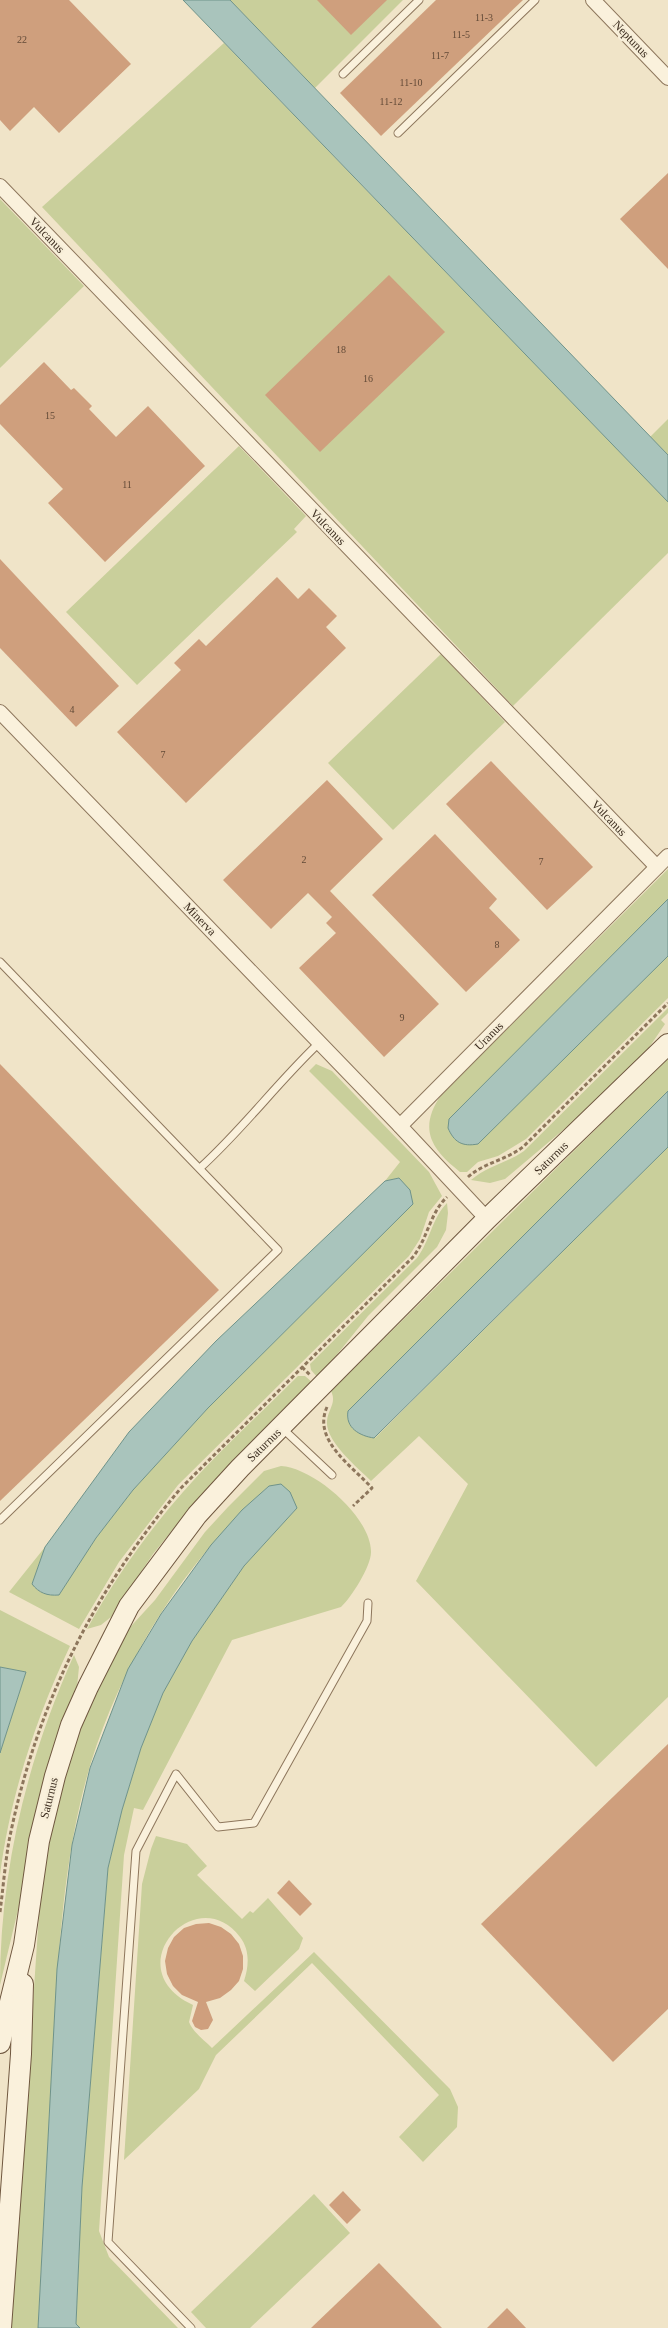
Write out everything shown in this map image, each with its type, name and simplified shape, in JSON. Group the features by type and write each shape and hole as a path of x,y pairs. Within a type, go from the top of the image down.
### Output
{"main road":[{"name":"Saturnus","path":"0,2043 24,1945 39,1841 46,1807 72,1725 105,1650 129,1606 197,1515 487,1219 668,1044"},
{"name":"Saturnus","path":"1,2328 4,2214 21,2054 24,1945"}],"street":[{"name":"Neptunus","path":"593,0 668,78"},
{"name":"Vulcanus","path":"0,186 657,867"},
{"name":"Minerva","path":"0,712 400,1126"},
{"name":"Uranus","path":"400,1126 668,856"},
{"path":"400,1126 487,1219"}],"lane":[{"path":"343,74 419,0"},
{"path":"398,133 535,0"},
{"path":"0,962 278,1250 0,1520"},
{"path":"200,1168 226,1144 300,1062 320,1043"},
{"path":"281,1428 332,1475"},
{"path":"191,2328 108,2242 136,1851 176,1774 218,1826 254,1823 367,1620 368,1604"}],"path":[{"path":"468,1177 481,1166 512,1155 524,1146 668,1003"},
{"path":"329,1403 322,1420 326,1436 372,1488 353,1506"}],"green space":[{"path":"230,0 403,0 315,88"},
{"path":"224,43 668,502 668,553 513,706 42,207"},
{"path":"0,199 84,286 0,368"},
{"path":"668,419 668,455 650,437"},
{"path":"239,446 306,516 294,529 297,532 137,685 66,612"},
{"path":"441,654 505,722 393,830 328,763"},
{"path":"668,869 668,899 449,1119 478,1144 668,956 668,998 526,1139 498,1156 478,1162 467,1172 460,1172 442,1155 431,1138 430,1118 441,1095"},
{"path":"668,1008 668,1013 661,1020 665,1024 644,1055 582,1114 505,1179 490,1183 471,1180 484,1171 524,1151"},
{"path":"668,1058 668,1091 348,1411 347,1418 375,1438 668,1147 668,1697 596,1767 416,1581 468,1484 419,1436 371,1481 336,1445 328,1429 327,1421 333,1403 331,1391"},
{"path":"316,1064 332,1071 429,1172 442,1196 429,1212 420,1239 409,1256 178,1485 119,1562 79,1629 9,1592 45,1547 32,1584 44,1593 59,1595 96,1538 133,1490 208,1408 413,1204 399,1178 385,1181 400,1162 309,1071"},
{"path":"447,1203 446,1230 437,1247 368,1316 318,1378 311,1370 310,1364 417,1258 438,1216"},
{"path":"298,1376 305,1376 313,1383 195,1502 153,1554 111,1617 101,1625 87,1629 131,1558 169,1508 211,1462"},
{"path":"281,1466 309,1475 338,1496 351,1509 368,1537 371,1551 365,1572 341,1607 232,1640 143,1810 134,1808 124,1855 99,2231 109,2257 178,2328 80,2328 76,2324 82,2187 108,1868 122,1810 141,1748 163,1693 192,1641 244,1566 297,1508 269,1486 204,1553 150,1631 127,1672 108,1715 92,1759 73,1837 60,1937 38,2328 11,2328 39,1914 49,1835 66,1773 89,1705 122,1636 155,1600 205,1532 228,1507 264,1471"},
{"path":"0,1610 70,1646 46,1701 26,1758 10,1816 0,1875 0,1753 26,1672 0,1667"},
{"path":"74,1655 79,1667 77,1687 23,1889 0,1985 1,1942 5,1900 19,1816 43,1734 57,1694"},
{"path":"156,1836 187,1844 207,1866 197,1875 242,1919 250,1911 253,1913 268,1898 303,1938 299,1949 255,1991 244,1981 248,1958 246,1947 240,1937 222,1922 203,1918 185,1924 171,1936 162,1952 161,1971 171,1989 193,2005 189,2022 193,2029 212,2048 314,1952 450,2089 458,2107 457,2127 423,2162 399,2137 439,2095 312,1963 216,2055 199,2089 124,2160 142,1884"},
{"path":"314,2194 350,2233 250,2328 206,2328 191,2312"}],"water":[{"path":"183,0 230,0 668,455 668,502"},
{"path":"668,899 668,956 478,1144 467,1145 456,1140 448,1128 449,1119"},
{"path":"668,1091 668,1147 374,1438 355,1430 349,1422 348,1411"},
{"path":"399,1178 410,1190 413,1204 208,1408 133,1490 96,1538 59,1595 51,1595 37,1590 32,1584 45,1547 129,1432 216,1341 385,1181"},
{"path":"281,1484 290,1492 297,1508 244,1566 192,1641 163,1693 141,1748 122,1810 108,1868 82,2187 76,2324 80,2328 38,2328 57,1969 72,1845 90,1768 128,1669 161,1614 211,1545 242,1510 269,1486"},
{"path":"0,1667 26,1672 0,1753"}],"building":[{"path":"0,0 69,0 131,64 59,133 34,107 10,131 0,120"},
{"path":"317,0 387,0 351,35"},
{"path":"436,0 523,0 381,136 340,93"},
{"path":"668,173 668,269 620,219"},
{"path":"389,275 445,332 320,452 265,395"},
{"path":"44,362 71,390 74,388 92,406 89,409 116,437 148,406 205,466 105,562 48,503 63,489 0,424 0,405"},
{"path":"0,559 119,686 76,727 0,648"},
{"path":"277,577 298,599 309,588 337,616 326,627 346,648 186,803 117,732 181,670 174,663 199,639 206,646"},
{"path":"491,761 593,867 547,910 446,804"},
{"path":"327,780 383,839 330,891 439,1004 384,1057 299,968 336,933 326,923 332,917 308,893 271,929 223,880"},
{"path":"435,834 497,899 489,908 520,940 466,992 372,895"},
{"path":"0,1064 219,1290 0,1501"},
{"path":"668,1744 668,2009 613,2062 481,1924"},
{"path":"289,1880 312,1904 300,1916 277,1893"},
{"path":"209,1923 221,1927 231,1934 239,1944 243,1956 243,1969 239,1981 231,1990 220,1998 206,2002 213,2020 208,2029 201,2030 195,2027 192,2021 198,2002 182,1995 173,1986 167,1974 165,1961 168,1948 174,1937 184,1928 196,1924"},
{"path":"343,2191 361,2210 347,2224 329,2205"},
{"path":"379,2263 442,2328 311,2328"},
{"path":"507,2308 526,2328 487,2328"}]}
